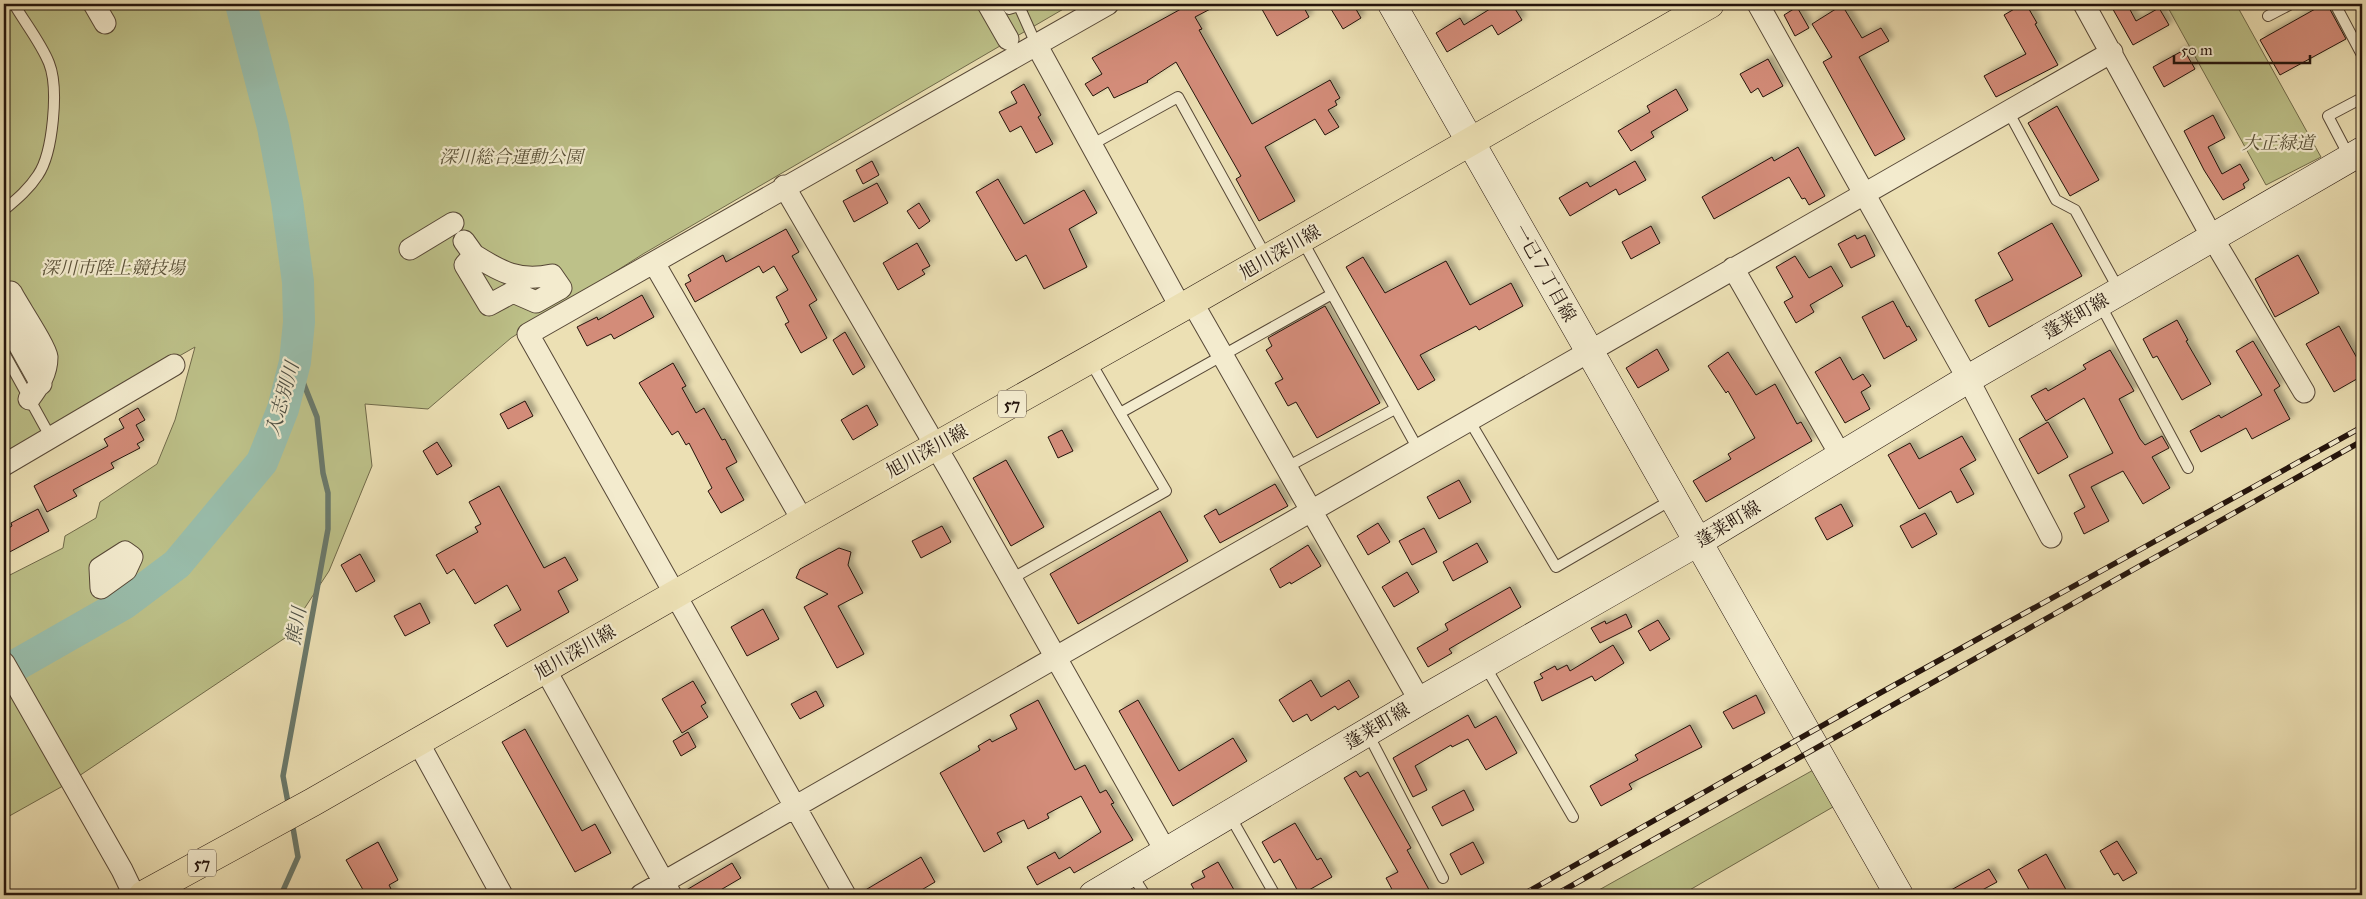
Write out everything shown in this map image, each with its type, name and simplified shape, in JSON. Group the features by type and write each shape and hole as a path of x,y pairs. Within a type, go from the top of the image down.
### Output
{"main road":[{"name":"旭川深川線","path":"143,895 313,802 803,521 1187,305 1710,4"}],"street":[{"path":"94,4 110,16"},
{"path":"988,4 1008,39"},
{"path":"845,895 528,334 654,263 784,186 1108,4"},
{"name":"一已７丁目線","path":"1392,4 1900,895"},
{"path":"1758,4 1968,379 2051,537"},
{"path":"2084,4 2212,237 2304,392"},
{"path":"1036,44 1092,145 1187,305 1223,355 1420,701"},
{"path":"641,895 668,889 795,807 2112,52"},
{"name":"蓬莱町線","path":"1093,895 1138,884 1166,852 1420,701 1698,542 1968,379 2356,155"},
{"path":"784,186 936,446 1166,852"},
{"path":"410,249 464,239"},
{"path":"654,263 803,521"},
{"path":"1733,268 1841,456"},
{"path":"4,295 11,292 47,355 35,391"},
{"path":"4,318 35,391"},
{"path":"4,466 174,365"},
{"path":"4,663 134,895"},
{"path":"545,669 668,889"},
{"path":"418,742 502,895"}],"lane":[{"path":"4,210 23,195 40,173 50,144 54,101 49,64 14,4"},
{"path":"1006,4 1009,9 1020,5 1036,44"},
{"path":"2268,16 2291,4"},
{"path":"2335,4 2362,55"},
{"path":"1092,145 1178,97 1267,259"},
{"path":"2356,155 2328,116 2362,98"},
{"path":"2008,111 2056,200 2075,210 2110,297 2188,468"},
{"path":"1301,239 1418,450"},
{"path":"1120,413 1332,294"},
{"path":"4,353 35,391 51,438"},
{"path":"1011,579 1166,492 1090,360"},
{"path":"1287,466 1395,409"},
{"path":"1469,420 1556,567 1673,499"},
{"path":"1484,664 1573,817"},
{"path":"1367,732 1443,878"},
{"path":"1229,815 1275,895"}],"green space":[{"path":"4,4 1072,4 643,254 511,338 428,409 365,404 372,466 329,571 285,638 70,782 4,819 4,578 63,548 65,536 96,518 100,502 157,464 175,420 195,347 4,456"},
{"name":"大正緑道","path":"2166,4 2236,4 2321,157 2266,185"},
{"path":"1824,764 1845,800 1681,895 1590,895"}],"building":[{"path":"1190,4 1220,4 1195,17 1202,29 1199,30 1252,124 1330,80 1340,98 1335,101 1337,105 1328,110 1339,127 1325,135 1315,119 1265,147 1295,201 1259,221 1236,179 1241,176 1176,62 1148,82 1114,98 1108,87 1093,96 1085,84 1102,74 1092,58"},
{"path":"1259,4 1302,4 1309,17 1277,36"},
{"path":"1328,4 1353,4 1361,18 1343,29"},
{"path":"1498,4 1512,4 1522,20 1498,35 1492,25 1447,52 1436,33 1460,18 1464,25"},
{"path":"2026,4 2037,23 2035,24 2058,65 1996,97 1984,76 2026,54 2004,15"},
{"path":"2110,4 2127,4 2136,21 2159,8 2169,25 2133,45"},
{"path":"2327,4 2346,39 2280,75 2260,40"},
{"path":"1842,5 1862,38 1881,28 1889,41 1859,57 1905,139 1875,156 1823,62 1832,57 1812,24"},
{"path":"1797,7 1809,28 1795,36 1784,15"},
{"path":"2184,50 2195,69 2164,87 2153,67"},
{"path":"1768,59 1783,86 1763,97 1758,88 1751,93 1740,74"},
{"path":"1024,84 1041,115 1038,117 1053,144 1036,153 1021,126 1010,132 999,112 1017,103 1011,92"},
{"path":"1676,89 1688,110 1651,132 1654,137 1631,151 1618,131 1650,112 1647,106"},
{"path":"2057,106 2099,180 2070,196 2028,123"},
{"path":"2213,115 2225,138 2208,147 2222,174 2240,164 2249,180 2243,184 2245,188 2223,200 2204,170 2184,131"},
{"path":"1798,147 1825,196 1809,205 1805,198 1802,199 1789,177 1714,219 1702,197 1772,157 1774,161"},
{"path":"872,161 879,175 863,184 856,170"},
{"path":"1635,161 1646,180 1619,195 1616,189 1570,216 1559,198 1587,182 1590,187"},
{"path":"998,179 1024,224 1084,190 1097,213 1069,229 1087,267 1044,289 1026,255 1016,261 976,192"},
{"path":"877,183 888,203 854,222 843,201"},
{"path":"919,203 930,221 919,229 907,211"},
{"path":"2052,223 2082,276 1989,327 1975,300 2013,280 1998,253"},
{"path":"1651,226 1660,243 1631,259 1622,242"},
{"path":"786,229 799,252 792,256 817,300 809,305 827,338 801,353 785,324 789,322 776,297 788,290 774,266 763,273 759,266 695,302 685,284 691,281 688,275 723,255 726,262"},
{"path":"1855,235 1857,239 1865,235 1875,256 1851,268 1838,244"},
{"path":"917,243 930,266 922,270 925,274 898,290 883,263"},
{"path":"2298,255 2319,293 2275,317 2255,279"},
{"path":"1795,256 1809,278 1831,266 1843,286 1810,305 1814,312 1796,323 1784,302 1793,297 1776,267"},
{"path":"1363,257 1385,293 1446,261 1470,305 1511,283 1523,306 1479,330 1476,326 1420,355 1435,380 1418,390 1346,267"},
{"path":"642,295 654,317 614,339 611,334 587,346 577,327 597,317 598,320"},
{"path":"1893,301 1907,327 1909,326 1917,340 1884,359 1862,317"},
{"path":"1325,306 1380,403 1317,438 1296,402 1288,406 1275,383 1283,379 1266,350 1272,346 1268,338"},
{"path":"2177,320 2188,340 2186,341 2211,384 2182,400 2157,356 2153,358 2143,339"},
{"path":"2339,326 2362,367 2362,376 2334,392 2306,344"},
{"path":"845,332 865,367 853,375 833,340"},
{"path":"2253,341 2280,386 2274,390 2290,419 2252,439 2246,428 2201,452 2190,431 2219,415 2221,418 2262,395 2236,351"},
{"path":"1657,349 1669,370 1638,388 1626,368"},
{"path":"2110,350 2134,391 2119,399 2140,439 2145,445 2162,436 2169,448 2152,457 2170,488 2143,504 2123,471 2091,487 2109,521 2084,534 2074,513 2085,507 2069,475 2113,453 2084,398 2046,421 2031,396 2046,388 2048,391 2086,369 2083,365"},
{"path":"1728,352 1756,395 1775,384 1797,424 1801,422 1812,441 1706,502 1693,481 1731,459 1728,454 1755,438 1728,391 1726,393 1708,366"},
{"path":"1840,357 1853,380 1863,374 1871,386 1861,392 1870,409 1845,423 1815,372"},
{"path":"673,363 686,386 682,388 696,413 704,408 722,440 725,439 737,462 726,468 744,500 721,513 708,491 712,488 689,443 686,445 678,431 672,435 639,383"},
{"path":"525,401 533,416 508,429 500,414"},
{"path":"867,405 878,425 853,440 841,420"},
{"path":"138,408 145,420 136,425 144,440 137,444 140,448 111,463 114,468 73,490 77,496 47,512 34,486 108,446 104,439 124,428 119,419"},
{"path":"2048,422 2068,457 2038,474 2019,439"},
{"path":"1062,430 1073,451 1058,458 1048,437"},
{"path":"1962,436 1976,460 1960,469 1974,494 1957,503 1951,491 1919,509 1888,455 1910,443 1919,459"},
{"path":"437,442 452,466 437,475 423,451"},
{"path":"1006,460 1044,527 1011,546 973,478"},
{"path":"1459,480 1471,502 1439,519 1427,497"},
{"path":"1275,484 1288,506 1220,543 1204,516 1216,509 1219,515"},
{"path":"499,486 544,568 565,557 578,580 558,591 569,612 507,647 494,625 521,610 507,585 475,604 454,569 447,574 436,555 478,532 475,527 481,524 469,502"},
{"path":"1841,504 1853,526 1827,540 1815,518"},
{"path":"38,509 49,531 4,555 4,531 12,526 11,523"},
{"path":"1160,511 1188,561 1078,624 1050,574"},
{"path":"1925,513 1937,534 1912,548 1900,526"},
{"path":"1378,523 1390,542 1368,555 1357,536"},
{"path":"942,526 951,542 921,558 912,541"},
{"path":"1424,528 1437,552 1412,565 1399,541"},
{"path":"1477,543 1488,562 1453,581 1443,562"},
{"path":"1308,545 1321,566 1291,584 1290,582 1280,588 1270,569"},
{"path":"839,548 851,552 848,565 863,593 838,606 864,654 837,668 804,607 828,594 796,578 800,569"},
{"path":"360,554 375,581 356,592 341,565"},
{"path":"1407,572 1419,592 1394,607 1382,587"},
{"path":"1510,587 1521,607 1449,649 1452,653 1428,667 1417,648 1448,630 1445,624"},
{"path":"420,603 430,623 405,636 394,616"},
{"path":"763,609 779,639 747,656 731,627"},
{"path":"1626,614 1632,627 1600,643 1591,628 1605,621 1606,624"},
{"path":"1658,620 1670,639 1650,651 1638,631"},
{"path":"1613,645 1624,663 1595,681 1592,676 1542,701 1534,682 1543,678 1540,674 1555,666 1557,670 1567,665 1570,671"},
{"path":"1311,680 1321,697 1349,680 1359,697 1338,710 1335,706 1311,721 1307,714 1293,722 1279,700"},
{"path":"693,681 706,703 701,706 708,717 682,733 662,699"},
{"path":"816,691 824,706 800,719 791,704"},
{"path":"1756,695 1765,713 1733,729 1723,712"},
{"path":"1038,700 1075,770 1085,765 1100,793 1106,790 1114,803 1111,804 1133,840 1074,873 1070,867 1037,885 1027,867 1055,852 1059,859 1101,832 1081,796 1047,814 1049,818 1028,829 1024,820 997,833 1002,842 984,852 940,773 980,750 978,746 990,739 992,742 1017,729 1010,715"},
{"path":"1138,700 1179,771 1233,738 1247,761 1173,806 1119,711"},
{"path":"1468,715 1475,728 1496,716 1517,753 1486,770 1468,739 1452,747 1451,745 1415,766 1427,790 1413,797 1393,758"},
{"path":"1690,725 1702,747 1629,784 1632,789 1601,806 1590,786 1638,760 1635,755"},
{"path":"525,729 582,831 595,824 611,853 575,872 502,742"},
{"path":"688,732 696,747 681,756 673,741"},
{"path":"1356,771 1360,777 1368,772 1411,848 1407,850 1432,895 1395,895 1386,878 1398,872 1344,778"},
{"path":"1464,790 1474,810 1442,826 1432,807"},
{"path":"1295,823 1317,860 1321,858 1332,877 1300,895 1280,859 1274,863 1262,842"},
{"path":"2117,841 2137,873 2123,881 2118,873 2114,875 2100,851"},
{"path":"378,842 398,880 389,885 394,895 366,895 346,860"},
{"path":"1473,842 1484,863 1461,875 1450,854"},
{"path":"2046,854 2069,895 2032,895 2018,870"},
{"path":"921,857 935,882 913,895 857,895"},
{"path":"1218,862 1237,895 1197,895 1191,884 1205,877 1202,871"},
{"path":"732,863 741,878 712,895 683,895 683,892"},
{"path":"1989,869 1997,882 1973,895 1942,895"}],"waterway":[{"name":"入志別川","path":"4,672 125,603 177,564 262,462 283,409 295,362 299,322 298,282 287,201 273,127 241,4"},
{"name":"熊川","path":"289,808 283,776 328,529 328,493 323,473 317,417 295,362"},
{"name":"熊川","path":"281,895 298,857 292,822"}],"railway":[{"path":"1522,895 1880,693 2362,427"},
{"path":"1555,895 2362,441"}],"park label":[{"name":"深川総合運動公園","path":"511,157"},
{"name":"深川市陸上競技場","path":"113,268"}]}
